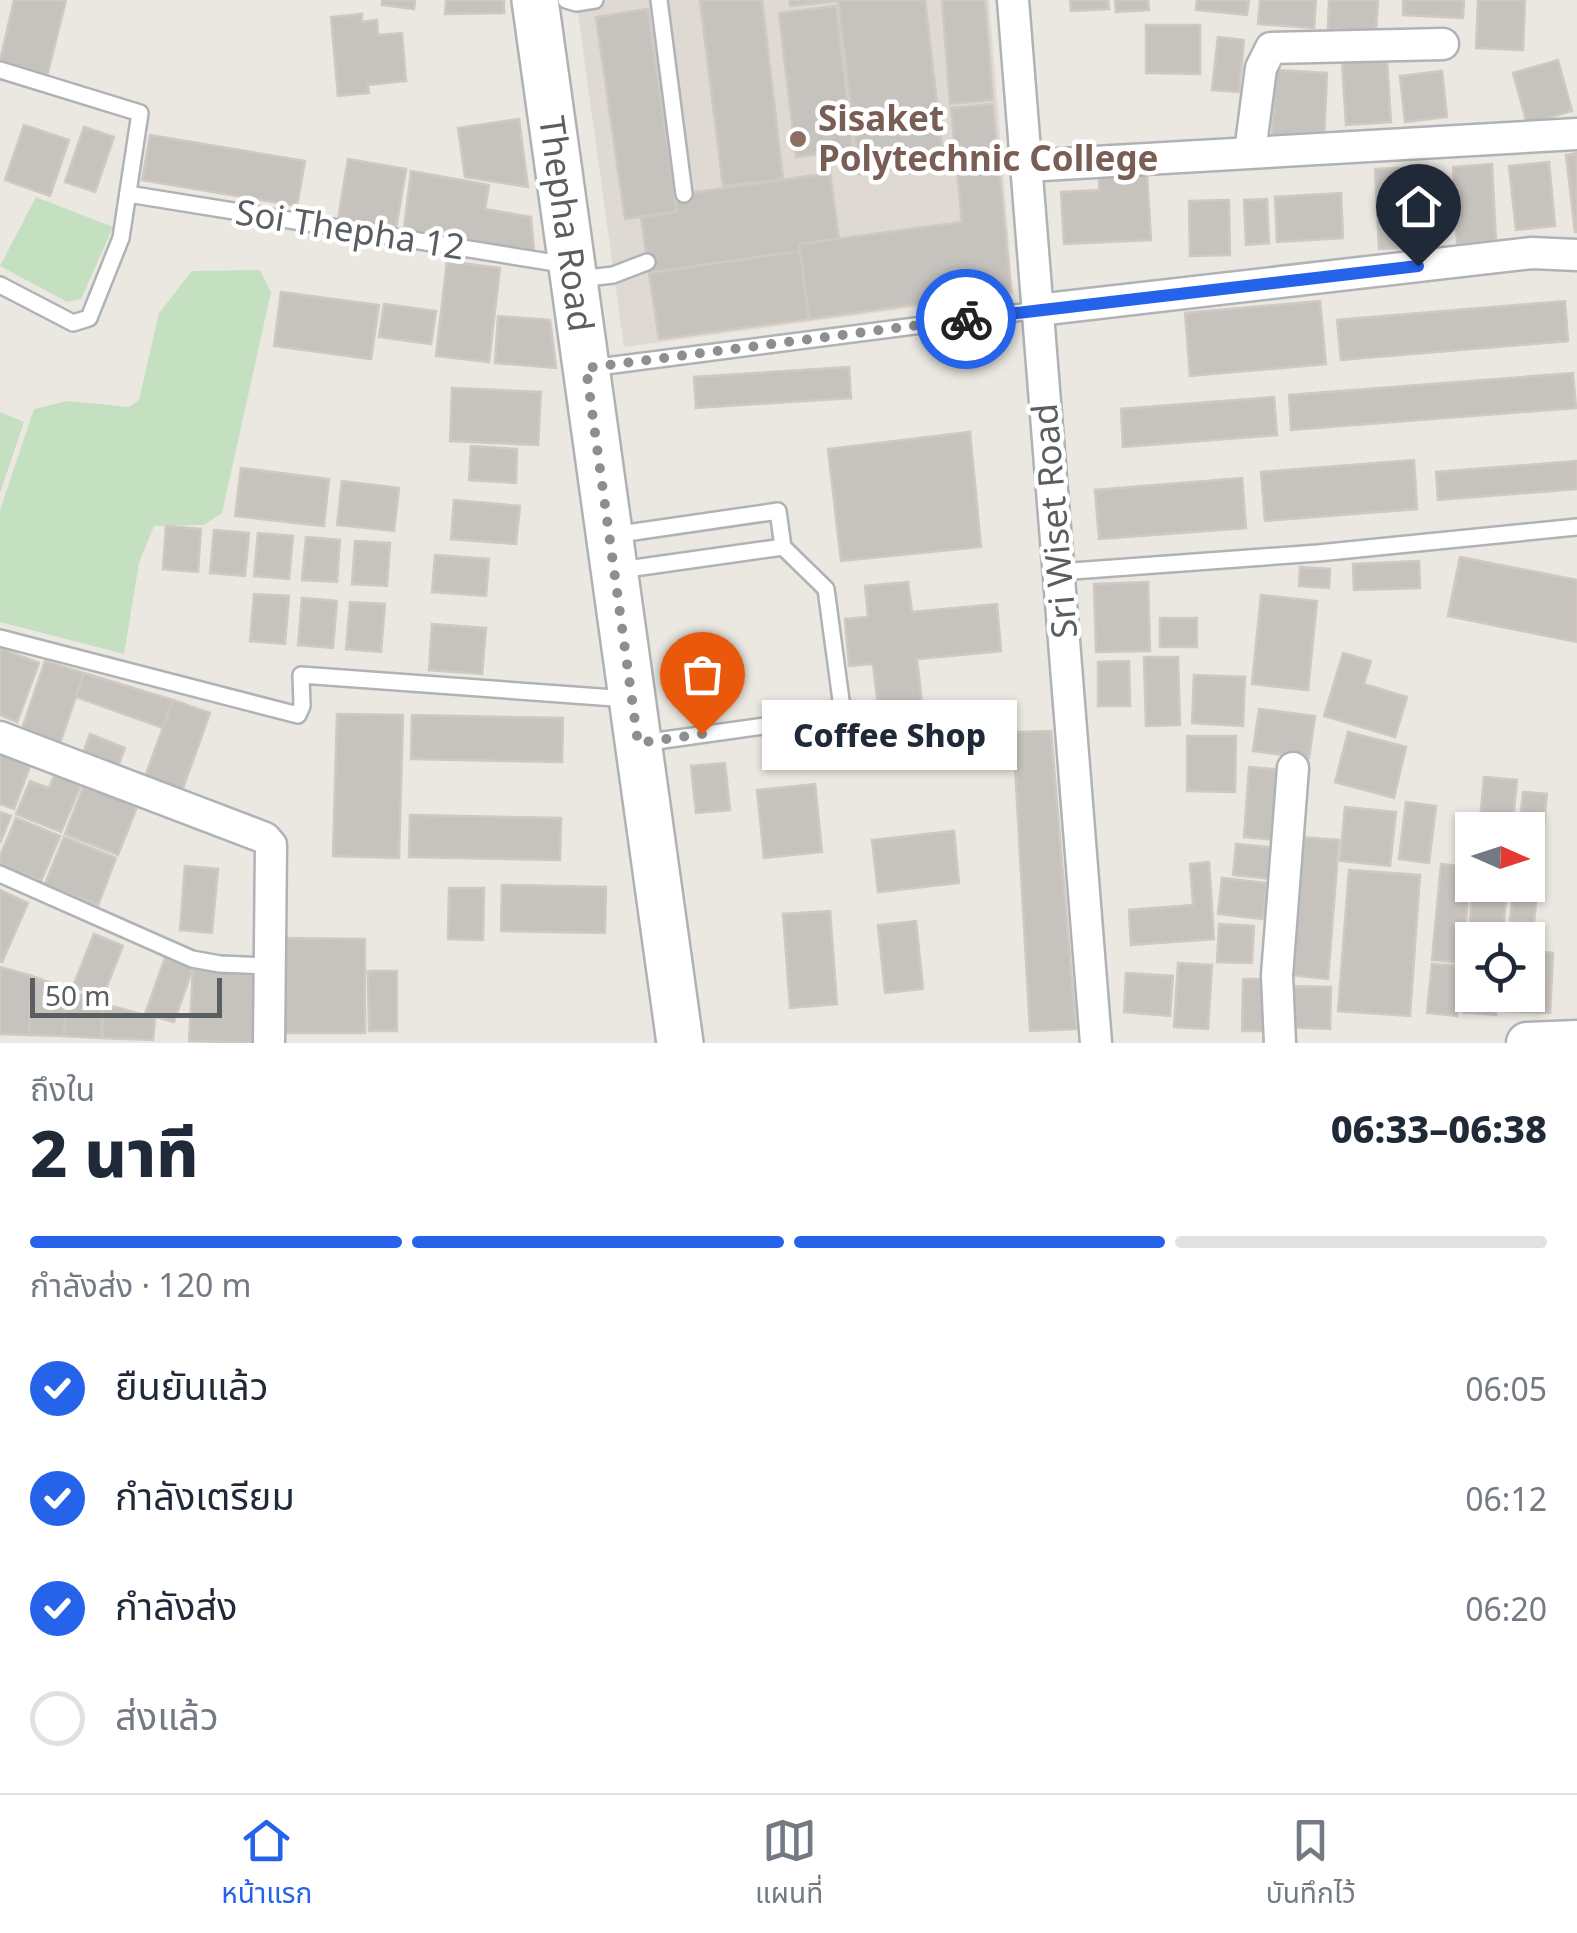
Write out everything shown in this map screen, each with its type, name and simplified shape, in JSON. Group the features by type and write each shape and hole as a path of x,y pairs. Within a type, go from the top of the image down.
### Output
{"main road":[{"name":"Thepha Road","path":"534,0 680,1043"}],"street":[{"name":"Sri Wiset Road","path":"1013,0 1096,1043"},
{"path":"1250,152 1261,68 1271,48 1443,44"},
{"path":"1026,166 1577,134"},
{"path":"1038,310 1532,253 1577,255"},
{"path":"0,737 265,838 271,845 269,1043"},
{"path":"1280,1043 1276,976 1294,768"},
{"path":"1527,1043 1577,1042"}],"lane":[{"path":"566,0 576,4 595,0"},
{"path":"658,0 684,194"},
{"path":"0,70 140,113 121,238 89,318 74,323 0,285"},
{"name":"Soi Thepha 12","path":"128,194 572,273 614,274 648,262"},
{"path":"586,368 1038,310"},
{"path":"0,638 298,715 302,706 301,675 635,721 844,715 826,589 783,547 778,511 612,553"},
{"path":"1059,572 1318,553 1577,527"},
{"path":"612,553 783,547"},
{"path":"0,874 192,959 268,966"}],"shaded area":[{"name":"Sisaket Polytechnic College","path":"576,0 989,0 1013,294 624,347"}],"green space":[{"path":"36,197 113,227 81,299 67,302 0,266"},
{"path":"260,270 271,292 222,513 204,525 154,526 139,563 124,654 0,622 0,510 34,409 67,401 129,407 139,400 159,313 192,271"},
{"path":"0,412 24,422 0,493"}],"building":[{"path":"14,0 66,0 47,76 0,61"},
{"path":"382,0 415,0 414,9 382,5"},
{"path":"446,0 504,0 504,13 445,14"},
{"path":"700,0 762,0 783,179 723,186"},
{"path":"790,0 835,0 836,1 790,6"},
{"path":"838,0 925,0 944,163 859,174"},
{"path":"942,0 985,0 993,100 950,104"},
{"path":"1070,0 1108,0 1109,9 1071,11"},
{"path":"1115,0 1148,0 1149,10 1116,12"},
{"path":"1197,0 1249,0 1247,15 1196,10"},
{"path":"1260,0 1316,0 1314,28 1258,24"},
{"path":"1329,0 1378,0 1376,31 1328,29"},
{"path":"1403,0 1464,0 1463,18 1403,15"},
{"path":"1478,0 1525,0 1523,50 1476,48"},
{"path":"836,6 853,150 796,157 779,13"},
{"path":"648,9 677,212 625,219 596,17"},
{"path":"362,14 362,22 377,20 378,35 402,33 406,81 368,85 369,93 338,96 331,17"},
{"path":"1146,25 1200,25 1200,74 1146,73"},
{"path":"1218,37 1244,40 1239,92 1212,90"},
{"path":"1387,60 1391,122 1346,125 1342,62"},
{"path":"1558,60 1572,111 1527,124 1513,73"},
{"path":"1275,70 1327,73 1324,140 1272,137"},
{"path":"1442,71 1447,117 1405,122 1400,76"},
{"path":"993,104 1011,291 809,319 799,244 962,222 951,108"},
{"path":"519,119 528,187 465,177 458,128"},
{"path":"24,125 69,140 50,196 5,180"},
{"path":"84,127 114,137 95,192 65,182"},
{"path":"150,135 305,161 297,206 142,180"},
{"path":"1577,153 1577,232 1575,232 1566,155"},
{"path":"348,159 406,169 396,229 338,219"},
{"path":"1549,162 1555,226 1516,230 1509,166"},
{"path":"1492,164 1496,241 1457,244 1453,167"},
{"path":"1419,167 1423,247 1379,249 1375,169"},
{"path":"411,171 489,185 485,209 531,217 534,251 404,229"},
{"path":"830,173 839,239 799,244 800,251 649,273 641,217 677,212 675,195"},
{"path":"1147,174 1151,240 1064,244 1061,192 1099,190 1099,177"},
{"path":"1341,193 1343,238 1277,242 1275,197"},
{"path":"1267,199 1269,243 1246,245 1244,200"},
{"path":"1229,200 1230,255 1190,256 1189,201"},
{"path":"800,251 809,319 659,339 649,273"},
{"path":"447,261 500,268 489,362 436,356"},
{"path":"281,292 379,305 371,359 274,346"},
{"path":"1320,301 1326,364 1190,376 1185,313"},
{"path":"1565,301 1568,341 1341,360 1337,320"},
{"path":"384,304 436,311 431,344 379,337"},
{"path":"498,316 550,320 556,368 495,363"},
{"path":"849,367 851,398 696,408 694,377"},
{"path":"1573,373 1576,408 1291,430 1289,395"},
{"path":"452,388 541,392 538,445 450,441"},
{"path":"1274,397 1277,435 1123,447 1121,409"},
{"path":"970,432 981,547 841,561 828,449"},
{"path":"471,446 517,449 516,483 469,480"},
{"path":"1414,460 1417,509 1265,521 1261,472"},
{"path":"1577,461 1577,489 1438,500 1436,472"},
{"path":"241,468 329,479 324,526 235,516"},
{"path":"1242,478 1246,528 1099,539 1095,490"},
{"path":"342,481 399,488 394,531 337,525"},
{"path":"454,500 520,506 516,544 451,539"},
{"path":"166,526 201,529 198,572 163,569"},
{"path":"214,530 249,533 245,576 210,573"},
{"path":"258,533 293,536 289,579 254,576"},
{"path":"306,537 340,540 337,582 302,580"},
{"path":"355,541 390,543 387,586 352,584"},
{"path":"435,555 489,559 486,596 432,592"},
{"path":"1460,557 1577,580 1577,642 1448,616"},
{"path":"1419,561 1420,588 1354,590 1353,564"},
{"path":"1300,567 1330,569 1329,588 1299,586"},
{"path":"908,582 912,612 997,604 1001,651 917,659 927,747 883,751 873,664 849,666 845,619 868,617 865,586"},
{"path":"1148,582 1150,651 1096,652 1094,584"},
{"path":"254,594 289,596 285,644 250,641"},
{"path":"1261,595 1317,601 1308,690 1252,684"},
{"path":"302,598 337,601 333,648 298,645"},
{"path":"350,602 385,604 381,652 346,649"},
{"path":"1160,618 1197,618 1197,647 1160,647"},
{"path":"432,624 486,628 482,674 429,670"},
{"path":"0,648 39,663 17,722 0,715"},
{"path":"1343,653 1371,661 1364,684 1407,697 1395,737 1324,716"},
{"path":"1144,657 1178,657 1180,725 1146,726"},
{"path":"45,661 84,673 59,746 21,732"},
{"path":"1129,661 1130,706 1098,706 1098,662"},
{"path":"84,673 173,700 163,728 76,697"},
{"path":"1194,675 1245,677 1243,726 1192,723"},
{"path":"173,700 210,713 182,791 145,777"},
{"path":"1259,709 1315,716 1309,758 1253,751"},
{"path":"337,714 403,715 399,858 333,856"},
{"path":"412,715 563,718 562,762 411,759"},
{"path":"1051,731 1076,1029 1030,1031 1013,732"},
{"path":"1348,732 1406,747 1394,798 1335,782"},
{"path":"90,734 125,748 117,769 82,756"},
{"path":"1187,736 1236,736 1235,792 1187,791"},
{"path":"0,752 31,764 14,809 0,804"},
{"path":"725,763 730,810 696,813 691,766"},
{"path":"1249,767 1283,770 1277,840 1244,837"},
{"path":"55,774 81,785 61,832 16,814 30,781 49,788"},
{"path":"1484,777 1517,780 1514,812 1481,812"},
{"path":"815,784 822,852 764,858 757,790"},
{"path":"84,785 137,807 118,855 65,834"},
{"path":"1523,792 1547,794 1545,814 1521,812"},
{"path":"1406,802 1436,806 1429,863 1399,859"},
{"path":"1345,807 1396,812 1390,866 1340,861"},
{"path":"0,812 11,816 0,843"},
{"path":"410,815 561,818 560,860 409,857"},
{"path":"16,818 60,836 41,881 0,864"},
{"path":"954,831 959,883 878,892 872,840"},
{"path":"64,837 116,858 98,905 45,884"},
{"path":"1298,837 1339,840 1328,979 1288,975"},
{"path":"1236,844 1276,848 1273,879 1233,875"},
{"path":"1209,862 1214,939 1131,945 1129,910 1193,905 1190,864"},
{"path":"1441,864 1455,865 1455,902 1468,902 1466,922 1455,922 1455,962 1432,960"},
{"path":"185,866 218,869 212,933 180,930"},
{"path":"1349,870 1420,875 1410,1016 1338,1011"},
{"path":"1222,878 1267,883 1263,919 1218,914"},
{"path":"502,885 606,887 605,933 501,931"},
{"path":"449,888 484,888 483,940 448,939"},
{"path":"0,890 28,903 2,962 0,961"},
{"path":"1471,902 1506,902 1504,922 1470,922"},
{"path":"1512,902 1536,902 1534,922 1510,920"},
{"path":"830,911 837,1004 790,1008 783,914"},
{"path":"916,921 923,989 885,993 878,925"},
{"path":"1219,924 1254,926 1252,963 1217,962"},
{"path":"94,934 123,946 102,998 73,986"},
{"path":"281,938 365,939 365,1033 281,1033"},
{"path":"1545,952 1553,953 1550,1013 1528,1012 1545,1012"},
{"path":"165,958 193,968 174,1022 145,1014"},
{"path":"1178,963 1212,965 1208,1029 1174,1027"},
{"path":"1432,964 1455,966 1457,1016 1427,1013"},
{"path":"0,967 32,976 29,1035 0,1034"},
{"path":"193,968 257,975 255,1043 189,1041"},
{"path":"368,971 397,971 397,1031 369,1031"},
{"path":"1126,973 1173,976 1170,1016 1124,1012"},
{"path":"32,976 67,989 64,1036 29,1035"},
{"path":"1243,979 1270,979 1270,1031 1242,1031"},
{"path":"1286,986 1331,987 1330,1029 1285,1027"},
{"path":"67,989 102,1003 101,1038 64,1036"},
{"path":"104,1004 155,1018 153,1040 102,1038"}],"way so far":[{"path":"702,734 638,743 586,368 966,319"}],"place":[{"name":"Sisaket Polytechnic College","path":"798,139"},
{"name":"Coffee Shop","path":"702,734"}],"route":[{"path":"966,319 1418,266"}]}
